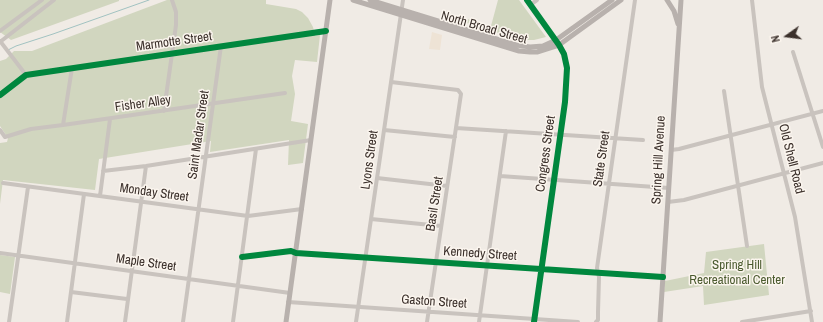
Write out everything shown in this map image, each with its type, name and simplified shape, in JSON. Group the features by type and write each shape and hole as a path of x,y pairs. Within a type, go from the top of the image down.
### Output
{"main road":[{"path":"286,322 330,0"},
{"name":"North Broad Street","path":"353,0 524,47 543,46 557,42 621,0"},
{"name":"North Broad Street","path":"370,0 401,12"},
{"name":"North Broad Street","path":"557,42 612,0"},
{"path":"667,0 674,11 679,28"},
{"name":"Spring Hill Avenue","path":"660,322 681,0"}],"street":[{"path":"0,31 42,0"},
{"path":"0,95 26,75 0,41 54,0"},
{"path":"164,111 176,18 172,0"},
{"name":"Lyons Street","path":"356,322 403,0"},
{"name":"Congress Street","path":"527,0 557,42 564,54 567,68 565,102 534,320"},
{"path":"530,5 538,0"},
{"name":"State Street","path":"597,322 599,278 597,268 635,0"},
{"name":"Old Shell Road","path":"752,0 760,74 800,243 812,322"},
{"name":"Marmotte Street","path":"26,75 326,31"},
{"name":"Saint Madar Street","path":"183,322 222,46"},
{"path":"793,52 823,147"},
{"path":"63,125 72,68"},
{"name":"Basil Street","path":"391,82 458,90 461,94 427,322"},
{"path":"724,91 747,246"},
{"name":"Fisher Alley","path":"0,130 5,137 31,129 285,93"},
{"path":"671,150 678,150 823,111"},
{"path":"100,196 110,119"},
{"path":"456,128 643,140"},
{"path":"384,130 454,137"},
{"path":"479,322 506,131"},
{"path":"103,171 146,166 311,140"},
{"path":"234,322 256,149"},
{"path":"668,202 684,200 823,163"},
{"path":"125,322 146,166"},
{"path":"500,176 669,188"},
{"path":"377,178 447,186"},
{"name":"Monday Street","path":"3,183 248,216 302,209"},
{"path":"9,322 28,187"},
{"path":"67,322 84,194"},
{"path":"371,219 441,226"},
{"name":"Kennedy Street","path":"242,257 290,251 663,277"},
{"name":"Maple Street","path":"0,253 290,293"},
{"path":"71,292 127,299"},
{"name":"Gaston Street","path":"288,302 578,322"},
{"path":"742,322 811,311"}],"green space":[{"path":"0,0 119,1 11,40 0,32"},
{"path":"167,0 266,0 266,4 296,9 308,18 313,27 315,36 320,35 317,62 295,60 292,76 295,94 291,121 308,124 303,163 288,165 289,140 210,152 211,141 99,159 95,190 3,180 0,204 0,143 7,142 8,138 0,126 0,61 6,59 14,51 32,51"},
{"path":"498,0 519,0 546,37 534,40 521,40 467,23 468,19 470,22 486,27 488,25 491,26"},
{"name":"Spring Hill Recreational Center","path":"764,244 769,295 704,305 703,286 664,292 665,281 704,273 706,252"},
{"path":"0,255 15,257 10,294 0,292"}],"shaded area":[{"path":"432,32 442,35 440,50 429,49"}],"waterway":[{"path":"8,50 149,0"}],"cycle path":[{"path":"527,0 559,45 564,54 567,68 565,102 534,322"},
{"path":"0,95 26,75 326,31"},
{"path":"242,257 291,251 296,253 663,277"}]}
